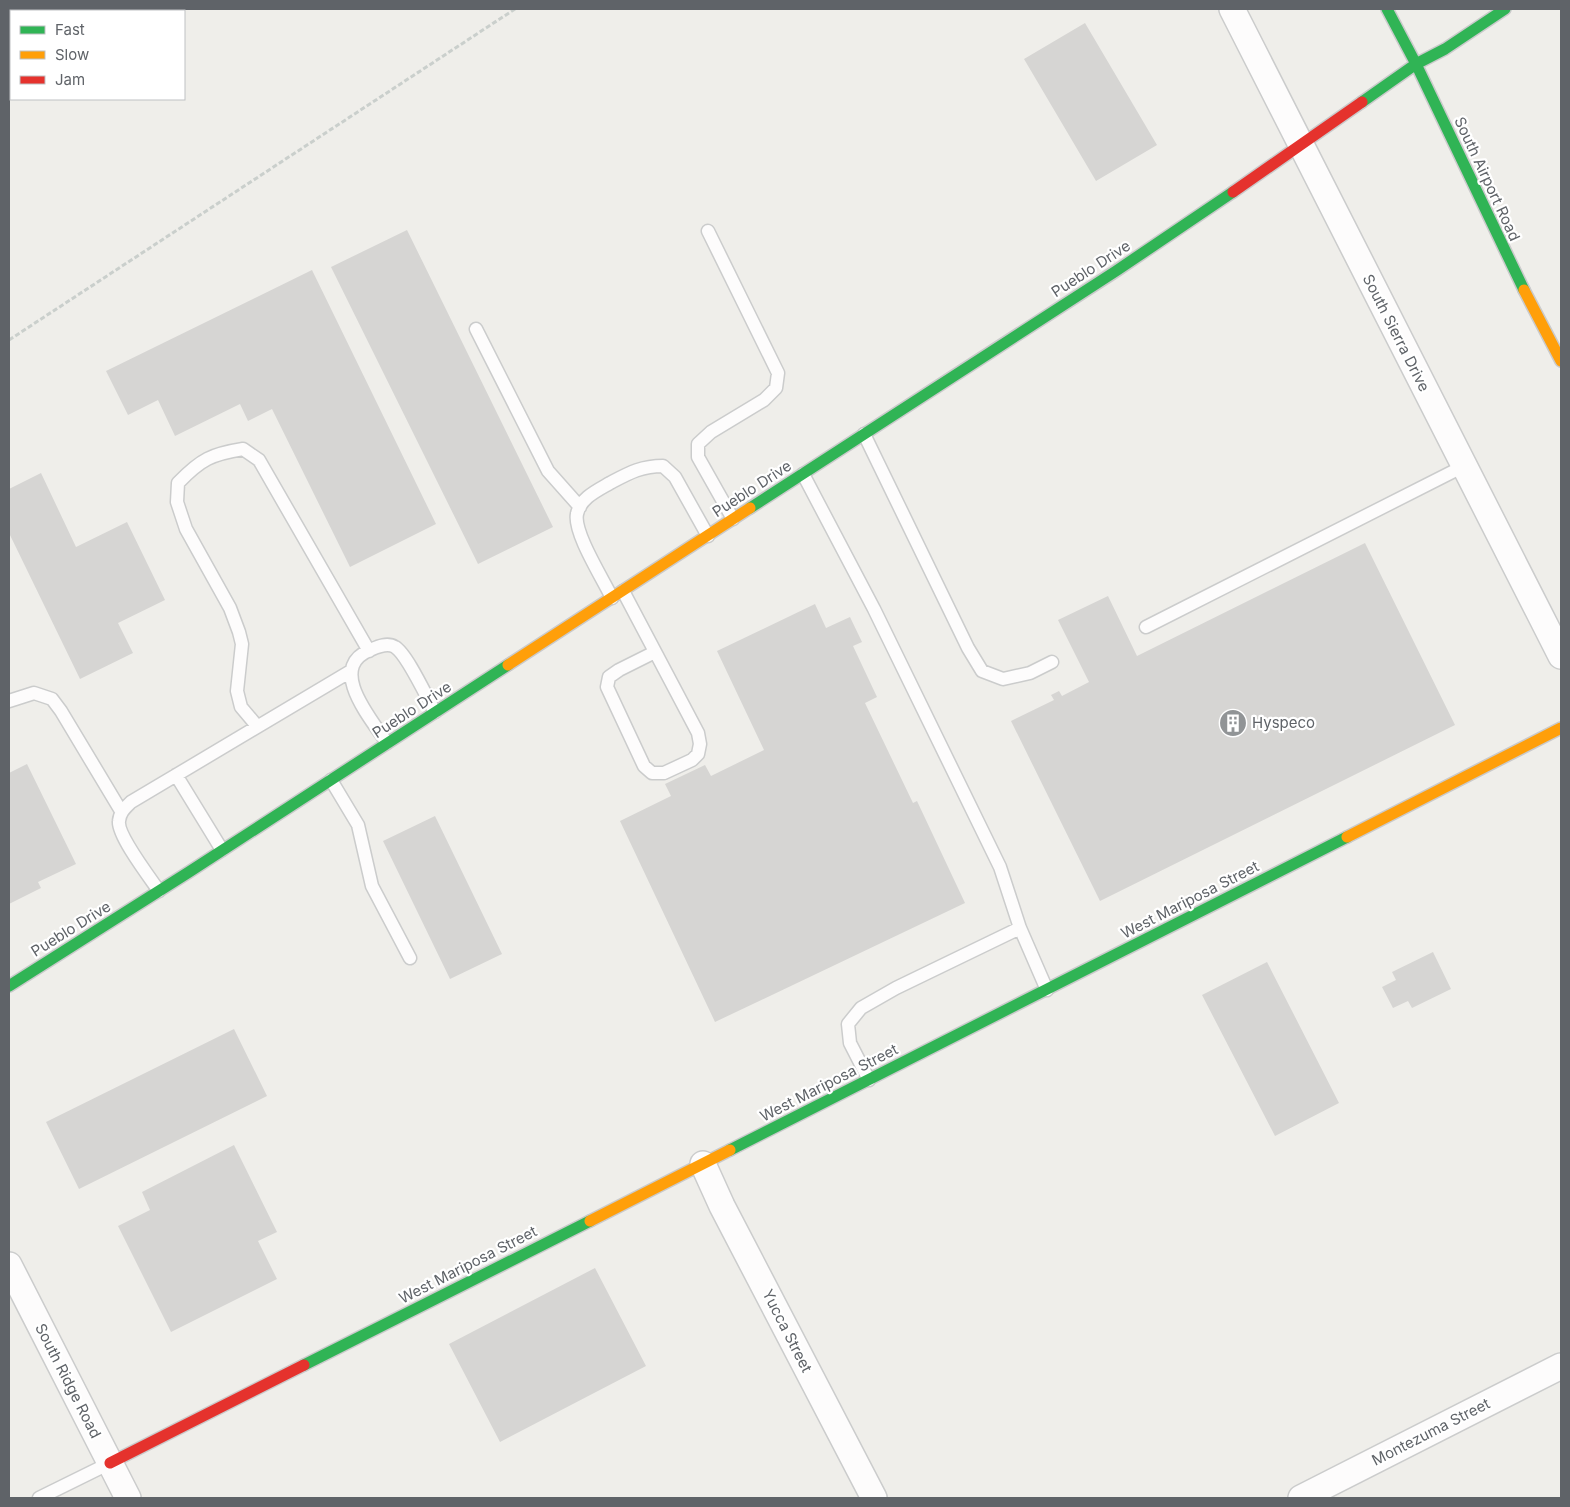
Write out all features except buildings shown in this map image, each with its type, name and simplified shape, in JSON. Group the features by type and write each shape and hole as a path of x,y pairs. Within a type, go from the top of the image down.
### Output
{"street":[{"name":"South Sierra Drive","path":"1232,9 1561,656"},
{"name":"South Airport Road","path":"1387,9 1416,64 1516,275 1561,361"},
{"name":"Pueblo Drive","path":"9,986 387,744 1116,271 1301,146 1416,64 1445,49 1505,9"},
{"name":"West Mariposa Street","path":"110,1463 1561,728"},
{"name":"Yucca Street","path":"703,1164 722,1206 874,1498"},
{"name":"South Ridge Road","path":"9,1265 128,1498"},
{"name":"Montezuma Street","path":"1301,1498 1561,1366"}],"lane":[{"path":"708,232 778,374 776,388 764,400 711,432 698,444 698,456 733,520"},
{"path":"476,329 548,471 580,507"},
{"path":"864,434 968,648 982,671 1003,679 1030,674 1052,662"},
{"path":"257,726 242,707 237,691 242,644 240,632 230,608 186,529 177,502 178,482 193,467 210,457 243,449 259,460 368,651"},
{"path":"655,652 609,677 607,687 644,766 652,773 664,773 692,760 698,754 700,744 698,733 655,652 579,532 577,513 585,498 628,474 647,466 664,466 675,477 708,536"},
{"path":"1146,627 1464,466"},
{"path":"803,474 874,608 1000,867 1020,928 1047,990"},
{"path":"387,744 355,692 350,676 356,661 362,654 384,645 395,646 404,657 435,712"},
{"path":"159,891 125,840 118,823 121,811 131,802 351,671"},
{"path":"9,701 34,693 52,698 121,811"},
{"path":"176,775 222,850"},
{"path":"331,780 358,825 372,886 410,958"},
{"path":"869,1080 850,1043 848,1024 861,1008 896,988 1020,928"},
{"path":"39,1498 110,1463"}],"path":[{"path":"9,340 514,9"}],"traffic: fast":[{"path":"1387,9 1416,64 1524,290"},
{"path":"1362,102 1416,64 1445,49 1505,9"},
{"path":"750,508 1116,271 1233,192"},
{"path":"9,986 189,872 508,665"},
{"path":"730,1150 1347,837"},
{"path":"304,1365 590,1221"}],"traffic: slow":[{"path":"1524,290 1561,361"},
{"path":"508,665 750,508"},
{"path":"1347,837 1561,728"},
{"path":"590,1221 730,1150"}],"traffic: jam":[{"path":"1233,192 1362,102"},
{"path":"110,1463 304,1365"}],"place":[{"name":"Hyspeco","path":"1233,723"}]}
